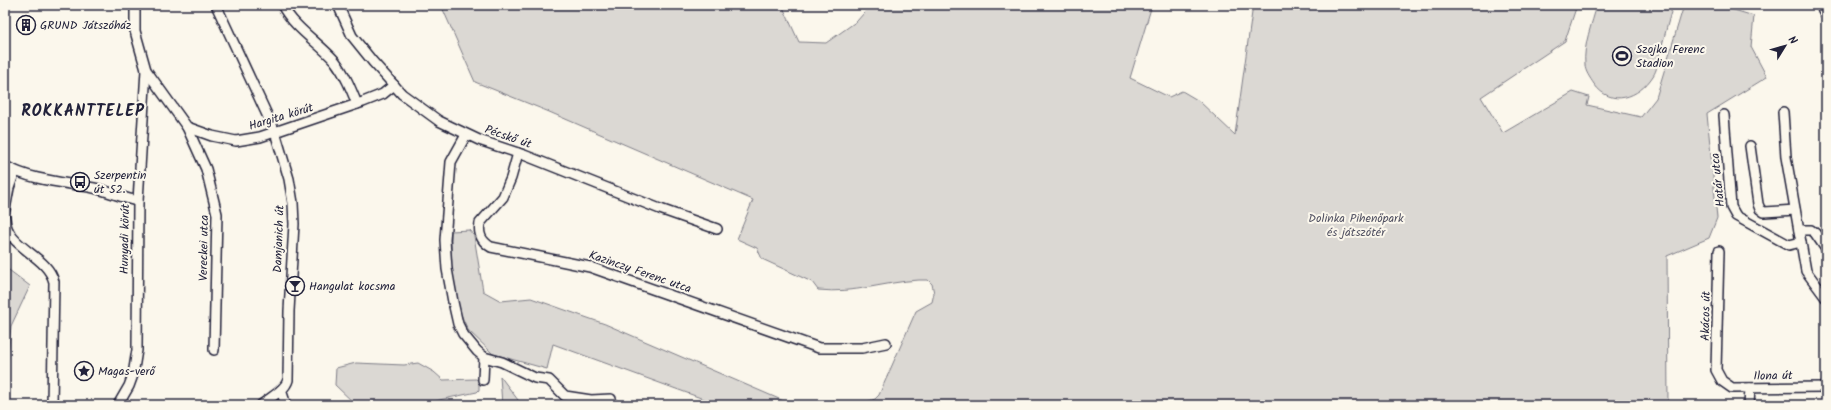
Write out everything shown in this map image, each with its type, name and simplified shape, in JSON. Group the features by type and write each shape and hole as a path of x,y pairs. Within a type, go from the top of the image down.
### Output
{"street":[{"path":"135,5 136,36 146,70 186,127"},
{"name":"Damjanich út","path":"216,5 275,132 286,168 294,213 288,380 287,384 281,390"},
{"path":"282,5 292,20 327,52 340,68 357,104"},
{"name":"Pécskő út","path":"338,5 352,36 394,85 421,109 439,121 466,135 518,153 655,207 717,229"},
{"path":"1820,5 1826,15"},
{"name":"Hunyadi körút","path":"118,405 129,386 135,368 138,201 146,70"},
{"name":"Hargita körút","path":"186,127 231,141 246,140 275,132 380,96 394,85"},
{"path":"1782,112 1786,157 1806,271 1826,298"},
{"name":"Határ utca","path":"1724,116 1731,207 1736,216 1789,246 1802,246"},
{"name":"Vereckei utca","path":"186,127 206,169 217,214 214,350"},
{"path":"466,135 451,162 447,196 446,256 458,324 470,344 484,357 502,362 535,378 549,380 560,393 571,398 592,400 611,399"},
{"path":"1750,146 1760,209 1764,212 1795,210"},
{"name":"Kazinczy Ferenc utca","path":"518,153 514,170 503,197 480,223 480,237 491,247 590,267 819,348 862,348 886,344"},
{"path":"5,166 15,171 50,182 93,188 138,201"},
{"path":"5,210 15,171"},
{"path":"5,218 5,225 9,233 46,266 52,275 54,282 52,405"},
{"path":"1799,230 1811,230 1815,233 1826,249"},
{"name":"Akácos út","path":"1719,251 1716,370 1722,381"},
{"path":"483,380 484,357"},
{"name":"Ilona út","path":"1722,381 1732,388 1826,387"},
{"path":"1749,405 1750,388"},
{"path":"261,405 281,390 286,405"}],"green space":[{"name":"Dolinka Pihenőpark és játszótér","path":"441,5 782,5 799,42 826,43 857,21 871,5 1152,5 1130,78 1169,97 1182,91 1199,101 1235,135 1253,5 1577,5 1565,41 1481,97 1503,133 1573,92 1589,97 1587,105 1641,117 1656,98 1684,5 1717,5 1754,16 1751,47 1767,77 1707,114 1717,218 1709,238 1667,256 1668,405 858,405 875,399 879,395 916,311 932,302 934,293 932,284 928,280 906,281 857,289 831,291 818,290 812,282 762,259 757,248 737,239 753,200 547,111 475,82"},
{"name":"Szojka Ferenc Stadion","path":"1597,5 1673,5 1654,74 1647,84 1633,95 1616,98 1608,96 1594,84 1585,67 1585,50"},
{"path":"469,230 474,236 483,291 501,301 531,298 605,324 793,405 720,405 553,344 547,369 493,354 468,330 458,308 451,263 451,231"},
{"path":"5,267 30,286 11,326 5,386"},
{"path":"356,363 404,365 418,363 434,372 443,380 476,379 479,381 479,390 477,392 439,400 426,405 356,405 335,385 336,368"},
{"path":"500,376 521,404 521,405 502,405"}],"place":[{"name":"GRUND Játszóház","path":"26,25"},
{"name":"Szojka Ferenc Stadion","path":"1622,56"},
{"name":"Szerpentin út 52.","path":"80,182"},
{"name":"Hangulat kocsma","path":"295,286"},
{"name":"Magas-verő","path":"84,371"}],"district":[{"name":"ROKKANTTELEP","path":"83,111"}]}
